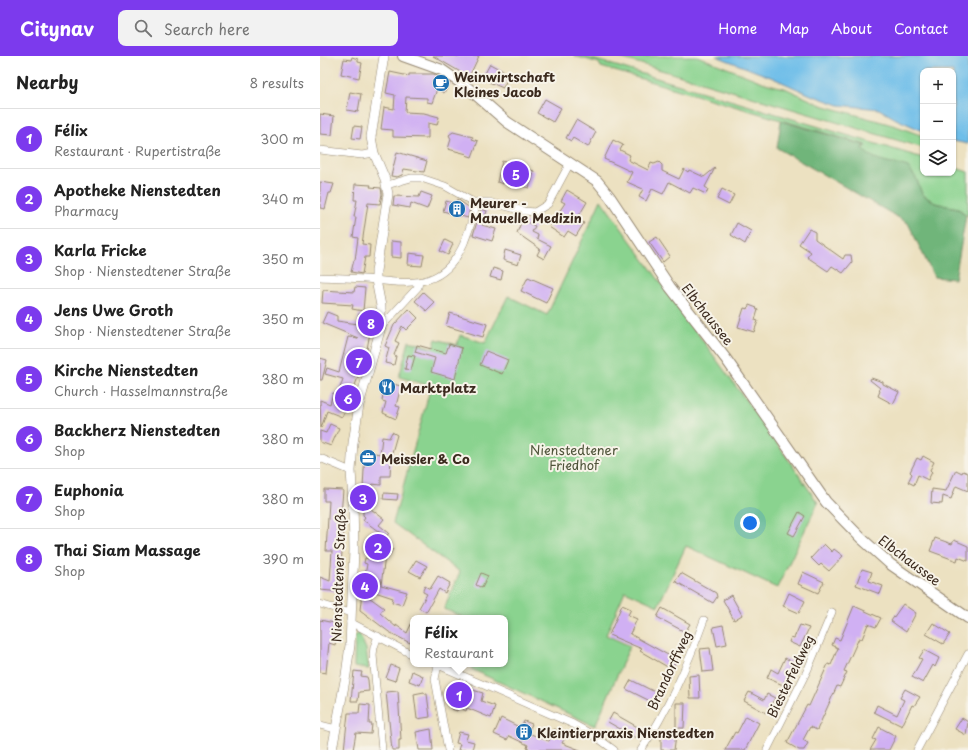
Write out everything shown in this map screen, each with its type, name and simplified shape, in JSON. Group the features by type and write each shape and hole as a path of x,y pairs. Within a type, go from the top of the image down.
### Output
{"main road":[{"name":"Elbchaussee","path":"403,56 442,70 468,88 507,122 597,181 610,197 670,287 726,359 826,502 861,538 890,564 968,618"}],"street":[{"path":"384,56 371,145 387,186 410,178 421,178 445,186 476,202 489,202 529,212 538,212 546,207 550,201 570,163"},
{"path":"320,150 362,155 374,153"},
{"name":"Nienstedtener Straße","path":"332,750 348,663 354,540 351,471 358,404 381,327 381,306 376,280 377,260 388,201 387,186"},
{"path":"320,277 376,280 387,283 419,282 444,271 452,264 472,224 476,202"},
{"path":"381,327 418,287 419,282"},
{"path":"320,458 351,471"},
{"path":"320,604 351,618 378,636 410,653"},
{"name":"Biesterfeldweg","path":"767,750 808,670 832,612"},
{"name":"Brandorffweg","path":"641,750 667,704 697,639 704,620"},
{"path":"378,636 373,655 382,750"},
{"path":"917,750 968,654"},
{"path":"437,667 435,680 448,750"},
{"path":"444,667 573,724 595,736 614,750"},
{"path":"320,725 336,729"}],"green space":[{"path":"574,56 583,56 920,157 920,176 956,176 956,168 968,172 968,216 958,208 935,203 922,194 916,178 896,163 882,162 869,157 863,150 866,145 601,67 599,63"},
{"path":"614,56 697,56 765,83 787,89 821,105 896,126 920,135 920,147"},
{"path":"781,121 867,146 863,147 863,150 873,157 908,167 916,178 922,194 935,203 958,208 966,216 955,279 934,277 908,223 777,148"},
{"name":"Nienstedtener Friedhof","path":"601,200 779,446 818,503 777,588 686,546 658,606 625,591 606,635 630,646 595,726 471,669 472,667 508,667 508,615 458,615 444,609 460,572 393,523 431,386 399,377 409,341 433,348 436,339 457,345 460,335 485,343 508,296 547,315"},
{"path":"359,633 366,649 369,669 354,667 355,636"}],"water":[{"path":"716,56 968,56 968,144 956,142 956,68 920,68 920,130 896,119 879,109 839,105 811,95 773,78"}],"building":[{"path":"433,56 479,56 469,77"},
{"path":"352,57 358,59 358,62 362,63 359,78 341,74 344,59 351,60"},
{"path":"490,64 503,71 501,76 507,79 503,88 482,79"},
{"path":"390,72 409,76 409,74 434,74 450,83 444,93 437,89 432,103 427,102 427,98 406,97 405,112 424,113 439,117 437,125 428,123 428,138 393,137 393,130 381,129 384,107 394,109 395,95 386,93"},
{"path":"350,92 361,94 358,112 347,110"},
{"path":"545,99 561,108 553,122 537,113"},
{"path":"320,114 334,116 332,135 320,134"},
{"path":"576,120 596,132 588,147 573,138 571,141 566,138"},
{"path":"354,126 362,127 360,139 352,138"},
{"path":"453,132 473,137 472,139 478,141 472,157 466,155 467,154 448,149 451,139 449,135"},
{"path":"613,140 623,145 620,150 630,155 628,160 648,170 651,163 654,164 659,162 662,165 662,171 679,179 684,169 688,172 689,170 704,177 715,168 705,187 708,189 706,194 693,188 690,193 669,182 663,194 652,189 646,201 639,197 643,189 627,182 632,172 604,159"},
{"path":"397,152 427,161 424,172 404,169 402,175 397,177 391,176"},
{"path":"502,161 534,171 529,188 504,180 503,184 497,182"},
{"path":"320,182 334,184 331,193 329,193 325,209 320,208"},
{"path":"355,184 371,185 370,187 381,188 382,194 380,204 368,203 362,244 370,245 369,257 365,257 362,274 351,272 355,260 358,238 353,237 357,200 354,200"},
{"path":"722,189 734,195 729,205 717,199"},
{"path":"567,190 587,202 577,219 584,223 576,236 568,231 564,237 549,227 565,203 561,201"},
{"path":"421,192 432,196 427,209 411,203 410,208 393,205 394,196 419,197"},
{"name":"Meurer - Manuelle Medizin","path":"457,199 470,208 468,218 443,211 446,201 456,204"},
{"path":"481,209 487,211 482,225 496,229 492,241 473,235"},
{"path":"522,220 535,226 532,232 538,235 537,239 551,246 544,259 537,255 540,249 517,233"},
{"path":"737,223 751,231 745,244 731,235"},
{"path":"809,229 815,232 815,239 843,259 845,255 851,255 852,262 843,273 832,266 828,271 807,257 811,252 799,244"},
{"path":"657,237 670,256 663,262 649,242"},
{"path":"445,240 453,244 448,255 440,251"},
{"path":"391,241 401,242 401,258 391,257"},
{"path":"505,250 521,255 518,265 503,260"},
{"path":"409,253 424,255 422,266 408,265"},
{"path":"493,268 503,271 501,280 490,277"},
{"path":"528,277 553,288 546,303 521,291"},
{"path":"355,287 365,288 363,311 352,309 353,305 322,303 323,290 354,292"},
{"path":"423,292 435,303 427,311 415,301"},
{"path":"749,305 757,308 756,309 758,310 755,320 758,321 754,332 738,327 744,308 748,309"},
{"path":"409,309 418,318 406,330 402,326 395,341 399,343 394,355 396,356 394,365 385,363 389,348 385,346 394,325"},
{"path":"327,312 337,316 337,321 358,324 359,314 373,315 366,355 349,402 342,417 327,411 321,428 320,400 330,404 333,393 338,394 343,379 325,374 327,368 339,372 348,337 358,338 322,323"},
{"path":"450,313 487,324 483,337 446,326"},
{"path":"449,344 462,348 455,379 431,372 435,358 415,352 417,345 446,353"},
{"path":"486,351 508,360 502,374 480,365"},
{"path":"408,355 415,356 411,370 405,369"},
{"path":"320,358 327,360 322,380 320,380"},
{"path":"871,378 883,382 883,384 899,392 893,404 878,396 880,388 870,380"},
{"path":"385,382 401,386 396,406 400,407 396,419 383,413 386,402 382,401"},
{"path":"330,424 339,428 331,446 320,442 320,431 326,433"},
{"path":"392,432 397,435 391,456 390,476 381,476 381,485 372,484 371,509 384,519 379,525 389,533 381,543 393,549 388,558 385,557 381,585 407,592 402,605 392,602 393,598 363,588 367,564 364,563 365,558 369,558 382,534 363,520 365,517 363,515 362,507 365,451 380,454 382,437 389,438"},
{"path":"923,456 934,462 930,470 932,472 928,480 918,475 914,485 908,482 912,474 910,472 917,458 921,460"},
{"path":"956,470 962,473 963,471 968,473 968,491 956,486 951,499 943,496 942,504 931,503 932,489 946,491"},
{"path":"324,489 343,490 341,515 338,515 337,528 344,529 341,564 342,592 320,590 320,577 330,581 332,551 326,551 329,501 324,501"},
{"path":"384,493 398,494 397,500 383,499"},
{"path":"799,512 805,516 794,536 788,533"},
{"path":"935,538 952,544 954,540 968,546 968,561 958,557 957,561 930,551"},
{"path":"824,544 832,552 834,549 843,556 829,571 821,564 819,566 811,558"},
{"path":"416,560 427,566 420,577 409,571"},
{"path":"862,569 872,572 869,581 883,586 880,594 856,585"},
{"path":"803,572 824,582 818,593 798,584"},
{"path":"481,573 488,576 482,588 476,585"},
{"path":"681,573 716,593 717,597 713,603 675,581"},
{"path":"438,576 450,583 445,593 439,589 426,612 419,608 427,594 423,592 423,590 425,586 430,589"},
{"path":"362,592 384,608 380,613 396,627 396,625 407,633 410,626 410,643 389,632 360,610"},
{"path":"789,593 805,601 799,613 783,606"},
{"path":"731,595 742,615 734,620 723,600"},
{"path":"903,604 916,613 906,632 891,621"},
{"path":"622,605 631,609 628,615 637,619 630,634 677,660 671,669 640,651 642,649 609,635"},
{"path":"854,606 881,618 876,627 868,624 862,639 859,638 844,671 847,672 840,687 837,686 817,730 810,727 803,740 808,743 804,750 799,750 787,743 807,705 809,706 828,664 831,665 838,648 832,645 835,638 840,640"},
{"path":"662,608 690,624 685,632 657,617"},
{"path":"320,620 339,624 335,645 329,643 326,673 320,672"},
{"path":"933,623 950,634 943,644 926,634"},
{"path":"723,625 727,644 717,646 713,627"},
{"path":"800,625 809,628 800,647 789,642 791,637 794,638"},
{"path":"710,648 713,671 703,672 700,649"},
{"path":"924,650 939,658 935,667 933,665 923,683 912,677 922,659 919,658"},
{"path":"785,658 793,662 783,685 767,678 771,669 778,673"},
{"path":"391,665 399,668 395,681 386,678"},
{"path":"354,671 362,672 361,676 367,677 368,680 369,691 359,692 358,701 351,701"},
{"path":"412,671 423,676 420,685 409,681"},
{"path":"699,675 700,698 690,698 689,676"},
{"path":"631,680 661,695 656,704 626,689"},
{"path":"469,689 483,693 481,701 495,706 491,718 467,708 466,711 458,707 457,711 451,709 453,703 448,701 452,690 466,695"},
{"path":"905,689 920,697 914,706 912,705 902,726 874,712 877,705 897,715 904,700 900,698"},
{"path":"398,691 401,740 399,740 399,750 392,750 386,692"},
{"path":"424,692 427,694 430,717 417,719 414,694"},
{"path":"749,692 764,700 767,694 775,698 766,713 744,701"},
{"path":"676,703 685,703 684,728 676,728"},
{"path":"360,704 370,705 369,724 372,724 371,734 356,733 353,750 344,750 348,713 359,713"},
{"path":"613,713 641,729 636,738 608,722"},
{"path":"746,716 759,723 745,750 725,750 735,732 737,733"},
{"path":"501,718 521,728 524,721 532,724 528,733 549,741 554,729 559,730 567,734 562,743 580,750 530,750 527,748 528,745 509,736 507,740 494,734"},
{"path":"962,718 968,722 966,735 955,729"},
{"path":"879,727 896,736 889,750 870,750 876,740 873,739"},
{"path":"431,729 433,750 419,750 416,732"},
{"path":"459,732 468,734 466,740 474,742 472,750 458,750 460,744 456,743"},
{"path":"666,734 676,735 674,750 661,750 661,736 666,737"}],"place":[{"name":"Weinwirtschaft Kleines Jacob","path":"441,83"},
{"name":"Kirche Nienstedten","path":"516,174"},
{"name":"Meurer - Manuelle Medizin","path":"457,209"},
{"name":"Thai Siam Massage","path":"371,323"},
{"name":"Euphonia","path":"359,362"},
{"name":"Marktplatz","path":"387,387"},
{"name":"Backherz Nienstedten","path":"348,398"},
{"name":"Meissler & Co","path":"368,458"},
{"name":"Karla Fricke","path":"363,498"},
{"name":"Apotheke Nienstedten","path":"378,547"},
{"name":"Jens Uwe Groth","path":"365,586"},
{"name":"Félix","path":"459,695"},
{"name":"Kleintierpraxis Nienstedten","path":"524,732"}]}
